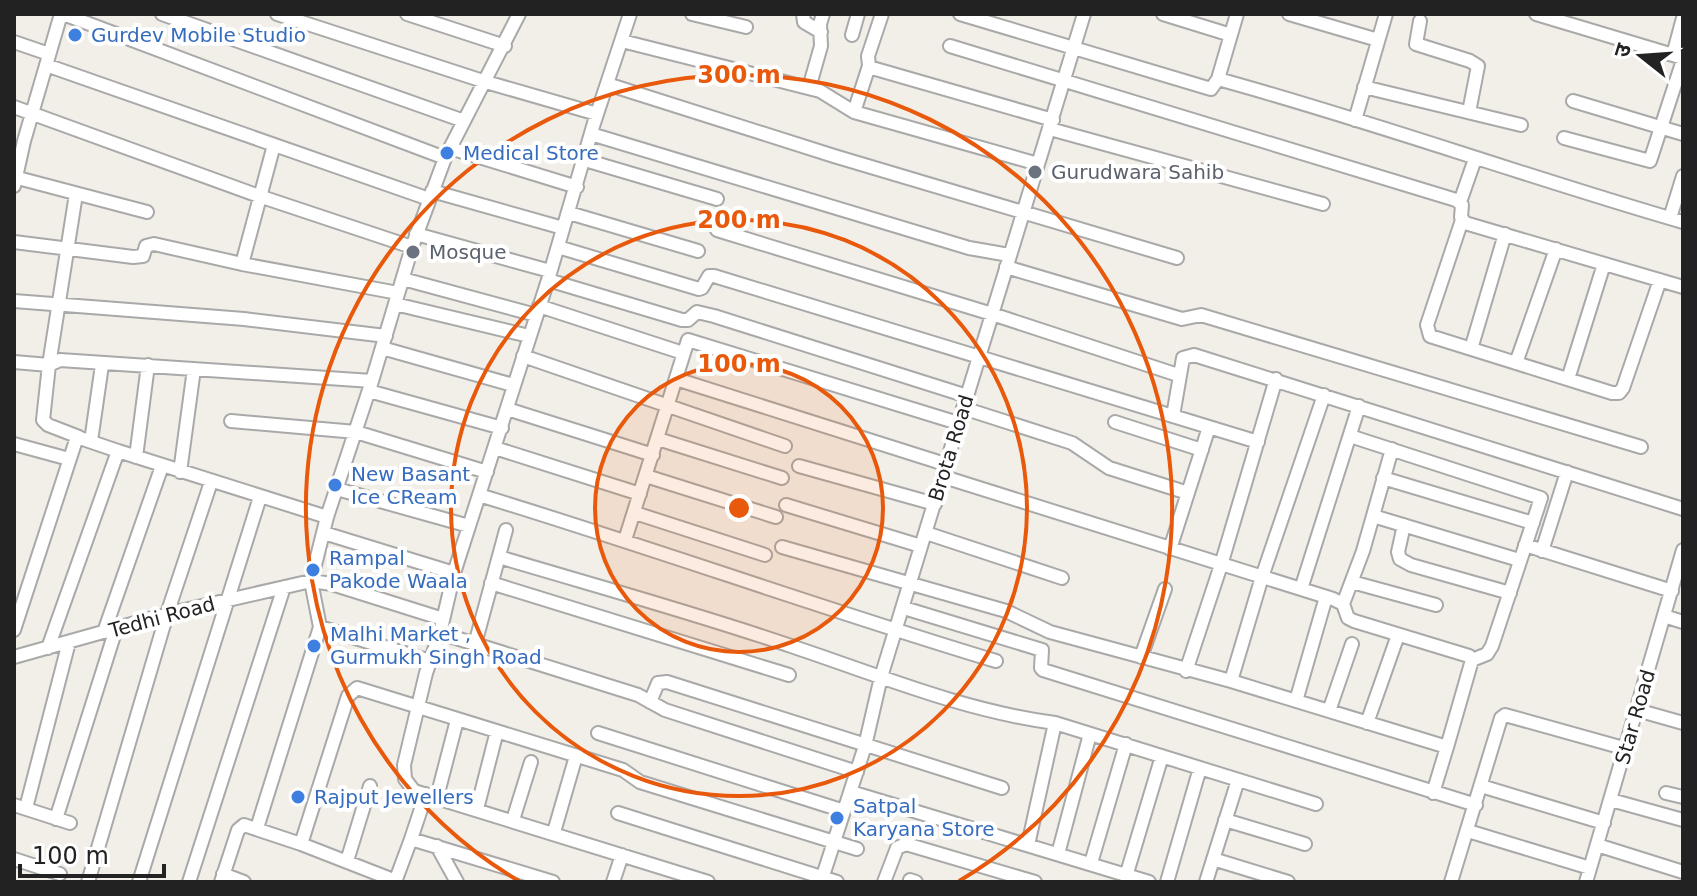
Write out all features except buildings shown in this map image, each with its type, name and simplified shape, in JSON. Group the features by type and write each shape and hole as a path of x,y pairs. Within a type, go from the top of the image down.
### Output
{"street":[{"path":"147,212 15,180 19,139 32,114 62,14 448,153 577,187"},
{"path":"162,14 464,121"},
{"path":"277,14 486,82 597,114"},
{"path":"407,14 505,46"},
{"path":"257,828 320,627 311,581 327,517 371,386 414,240 448,153 519,14"},
{"path":"630,14 454,573 440,633 417,707 404,765 405,779 414,791 554,832 622,855 672,877 708,882"},
{"path":"692,14 746,27"},
{"path":"803,14 804,22 821,32"},
{"path":"809,88 821,46 823,14"},
{"path":"852,35 858,14"},
{"path":"854,112 882,14"},
{"path":"960,14 1211,89 1218,79 1237,14"},
{"name":"Brota Road","path":"822,880 865,746 881,677 946,471 978,356 1084,14"},
{"path":"1163,14 1231,35"},
{"path":"1355,120 1386,14"},
{"path":"1536,14 1680,57"},
{"path":"1293,15 1378,40"},
{"path":"1564,138 1650,161 1680,57 1683,18"},
{"path":"1420,21 1416,44 1478,66 1469,112"},
{"path":"622,41 820,91 854,112 1038,164"},
{"path":"14,42 47,60 274,145 430,195 563,228"},
{"path":"950,46 1460,202"},
{"path":"869,66 1052,125 1323,204"},
{"path":"1218,79 1677,220 1683,176"},
{"path":"607,84 834,156 1177,258"},
{"path":"1364,87 1521,125"},
{"path":"1573,101 1683,134"},
{"path":"14,107 259,196 549,276 682,320 688,320 697,312 714,316 965,402 1072,443 1109,468 1188,493"},
{"path":"591,134 969,248 1182,319 1201,315 1641,447"},
{"path":"242,264 274,145"},
{"path":"1475,159 1460,202 1462,220 1435,297 1427,332 1430,336 1619,393 1660,280"},
{"path":"585,160 717,199"},
{"path":"76,194 43,420 48,425 118,451 327,517"},
{"path":"569,213 698,251"},
{"path":"1462,220 1683,287"},
{"path":"717,230 1178,375"},
{"path":"1471,349 1505,234"},
{"path":"14,242 140,257 146,246 154,244 397,298 529,336"},
{"path":"558,247 699,289 709,276 714,276 1258,442"},
{"path":"1516,363 1556,249"},
{"path":"1568,379 1604,264"},
{"path":"403,279 537,311 683,353"},
{"path":"14,301 58,307 244,319 384,342 513,385"},
{"path":"625,540 686,342 690,340 958,423"},
{"path":"1173,416 1178,375 1183,358 1190,354 1683,509"},
{"path":"523,356 785,446"},
{"path":"14,362 49,365 60,360 102,365 148,365 371,386 502,428"},
{"path":"85,439 102,365"},
{"path":"136,457 148,365"},
{"path":"180,472 194,369"},
{"path":"676,379 1170,549 1343,604"},
{"path":"1186,671 1276,379"},
{"path":"1231,681 1262,577 1324,395"},
{"path":"1301,589 1359,406"},
{"path":"507,409 653,455"},
{"path":"231,421 356,432 487,472"},
{"path":"1115,422 1202,450"},
{"path":"1170,549 1209,427"},
{"path":"1350,436 1540,495 1541,503 1487,654 1472,660"},
{"path":"14,630 77,437 85,439"},
{"path":"658,439 782,478"},
{"path":"14,444 69,459"},
{"path":"495,448 640,494"},
{"path":"1392,449 1343,604 1348,618 1469,656 1472,660"},
{"path":"48,648 118,451"},
{"path":"56,819 110,630 162,466"},
{"path":"799,466 935,504"},
{"path":"1542,551 1567,472"},
{"path":"646,476 776,517"},
{"path":"1383,478 1533,523"},
{"path":"88,882 167,614 211,482"},
{"path":"337,489 469,526"},
{"path":"479,495 751,581 791,598 996,661"},
{"path":"139,882 260,497"},
{"path":"786,505 1062,578"},
{"path":"635,513 765,555"},
{"path":"1373,516 1519,560"},
{"path":"1404,525 1398,552 1400,559 1411,565 1510,593"},
{"path":"475,644 506,530"},
{"path":"324,533 454,573"},
{"path":"1525,545 1672,591"},
{"path":"782,547 1006,611 1050,632 1231,681 1447,747"},
{"name":"Star Road","path":"1586,882 1683,550"},
{"path":"499,557 773,640 881,677 1014,717 1055,723 1316,804"},
{"path":"311,581 332,584 443,619"},
{"name":"Tedhi Road","path":"14,657 167,614 311,581"},
{"path":"1352,582 1436,605"},
{"path":"491,583 789,675"},
{"path":"189,882 284,587"},
{"path":"1141,657 1165,589"},
{"path":"1296,701 1326,597"},
{"path":"904,608 1042,650 1043,670 1476,805"},
{"path":"1664,616 1683,622"},
{"path":"320,627 430,661"},
{"path":"440,633 638,695 665,710 857,772"},
{"path":"1367,723 1398,635"},
{"path":"69,642 20,806 70,823"},
{"path":"1329,711 1352,644"},
{"path":"1433,793 1472,660"},
{"path":"650,702 658,683 667,682 1002,788"},
{"path":"301,844 350,692 363,689 625,771 640,782 857,849"},
{"path":"1637,710 1683,723"},
{"path":"1452,882 1501,718 1505,715 1627,749"},
{"path":"244,882 222,878 241,826 257,828 395,881 431,796 457,720"},
{"path":"1028,845 1055,723"},
{"path":"477,809 497,731"},
{"path":"598,733 844,811"},
{"path":"1058,854 1090,734"},
{"path":"1091,863 1126,744"},
{"path":"554,832 576,756"},
{"path":"1127,873 1162,756"},
{"path":"513,820 531,762"},
{"path":"1167,882 1200,768"},
{"path":"1206,882 1238,780"},
{"path":"347,861 370,786"},
{"path":"1481,786 1604,823"},
{"path":"851,792 1149,882"},
{"path":"1666,793 1683,797"},
{"path":"1611,800 1683,820"},
{"path":"618,813 822,880 837,882"},
{"path":"1225,820 1305,844"},
{"path":"1468,831 1590,868"},
{"path":"411,839 553,882"},
{"path":"884,882 897,848 902,844 1035,882"},
{"path":"1597,845 1683,872"},
{"path":"437,846 457,882"},
{"path":"613,882 622,855"},
{"path":"1213,859 1288,882"},
{"path":"15,864 60,874"},
{"path":"1105,882 1109,868"}],"place":[{"name":"Gurdev Mobile Studio","path":"75,35"},
{"name":"Medical Store","path":"447,153"},
{"name":"Gurudwara Sahib","path":"1035,172"},
{"name":"Mosque","path":"413,252"},
{"name":"New Basant Ice CReam","path":"335,485"},
{"name":"Rampal Pakode Waala","path":"313,570"},
{"name":"Malhi Market , Gurmukh Singh Road","path":"314,646"},
{"name":"Rajput Jewellers","path":"298,797"},
{"name":"Satpal Karyana Store","path":"837,818"}]}
